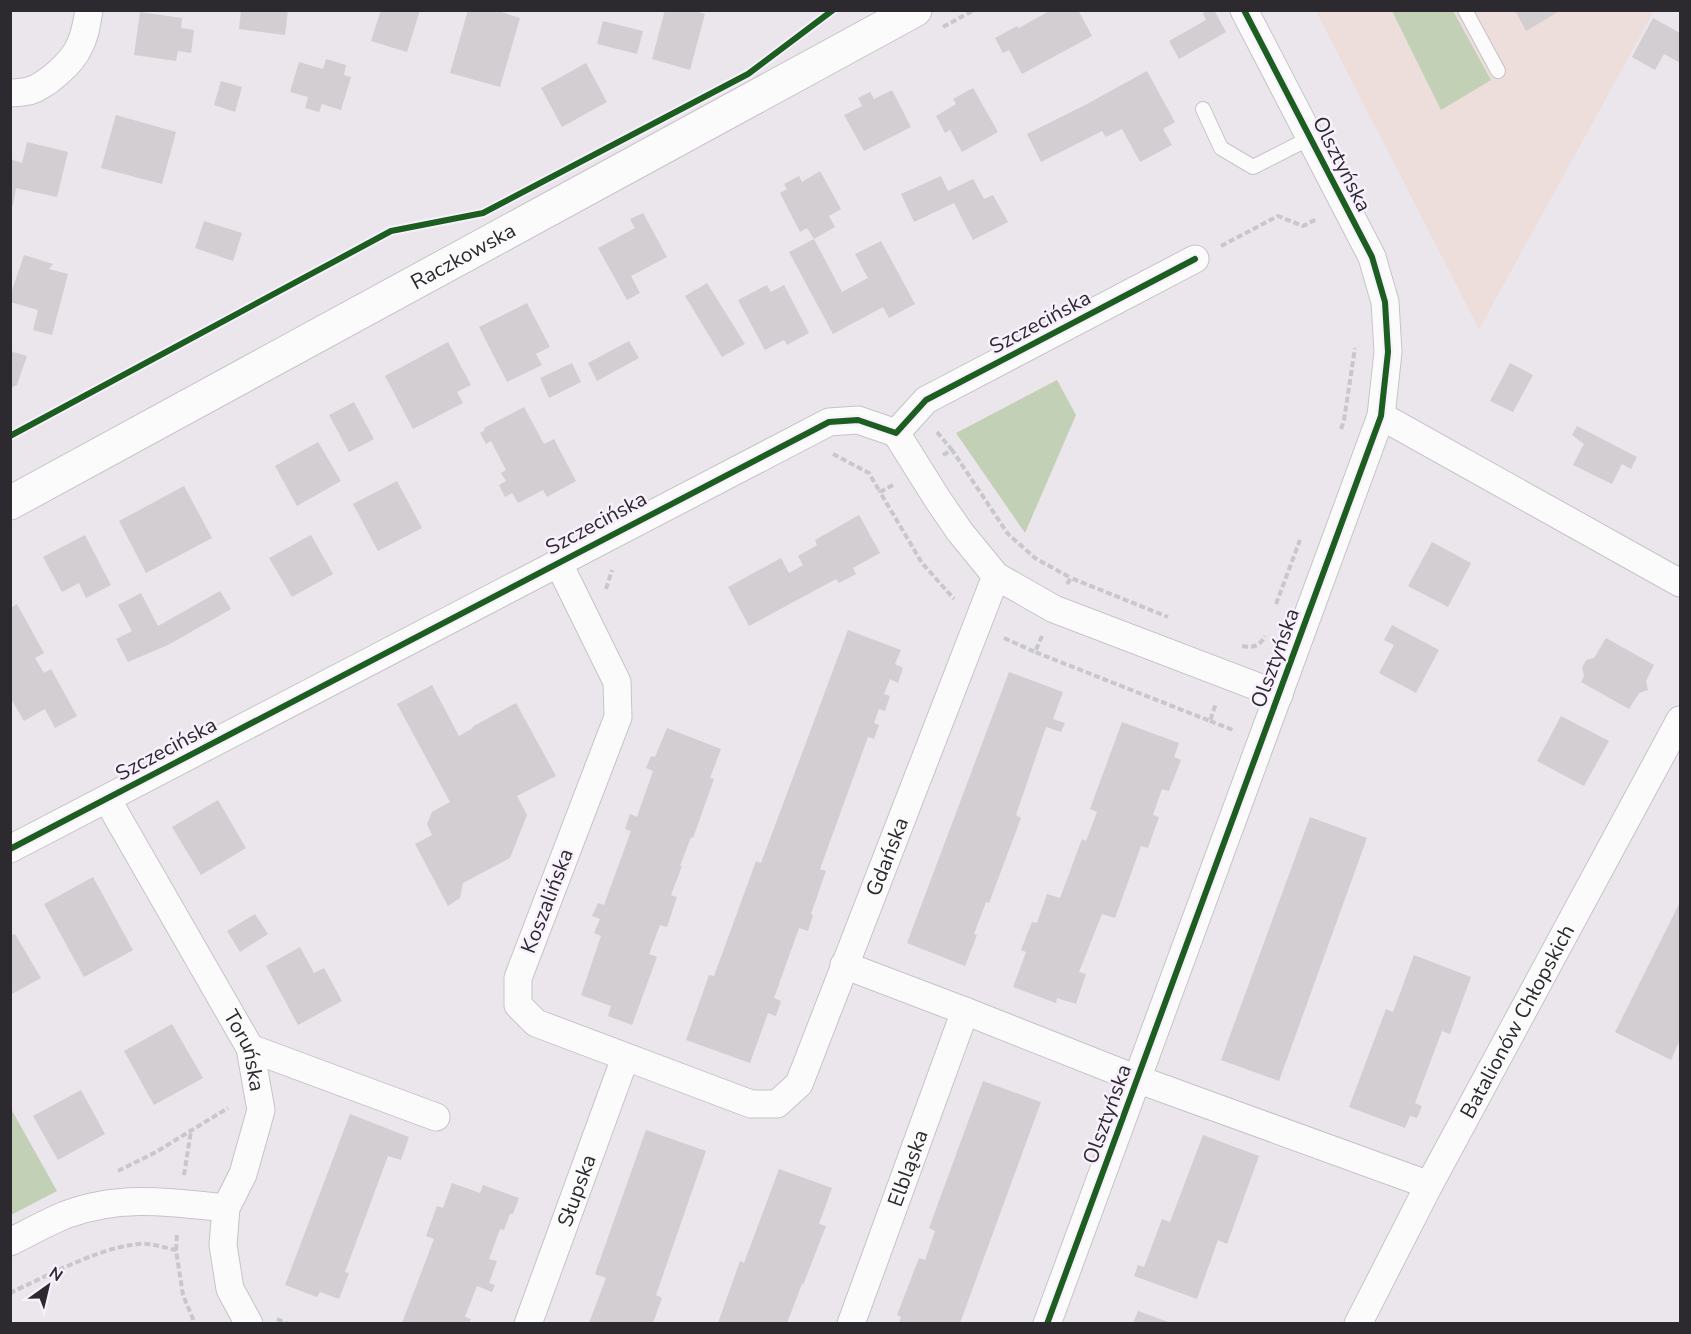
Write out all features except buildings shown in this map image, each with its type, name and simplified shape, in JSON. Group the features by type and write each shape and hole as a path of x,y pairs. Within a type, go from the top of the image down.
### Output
{"street":[{"path":"10,93 31,90 46,82 65,65 79,49 89,10"},
{"name":"Raczkowska","path":"10,503 915,10"},
{"name":"Olsztyńska","path":"1047,1323 1382,416 1388,352 1385,302 1372,257 1244,10"},
{"name":"Szczecińska","path":"10,849 830,422 858,420 896,433 926,400 1195,259"},
{"path":"1382,416 1680,583"},
{"path":"896,433 960,532 996,576 1054,609 1280,695"},
{"name":"Koszalińska","path":"558,562 617,682 618,717 518,978 518,1005 536,1023 751,1104"},
{"name":"Gdańska","path":"751,1104 777,1104 799,1084 996,576"},
{"name":"Batalionów Chłopskich","path":"1359,1323 1429,1185 1680,720"},
{"name":"Toruńska","path":"106,799 250,1048 261,1110 243,1174 226,1208 223,1245 230,1289 249,1323"},
{"path":"844,965 1137,1079 1429,1185"},
{"name":"Elbląska","path":"851,1323 965,1011"},
{"path":"250,1048 436,1117"},
{"name":"Słupska","path":"528,1323 625,1058"},
{"path":"10,1242 66,1215 113,1202 165,1201 226,1208"}],"lane":[{"path":"1466,10 1498,71"},
{"path":"1203,109 1221,148 1253,167 1310,138"}],"path":[{"path":"1195,259 1278,216 1303,226 1345,205"},
{"path":"1338,438 1344,420 1355,345"},
{"path":"829,451 869,473 880,492"},
{"path":"1275,608 1301,538"},
{"path":"1227,674 1236,644 1252,648 1258,645 1268,628"},
{"path":"116,1171 156,1152 228,1108 230,1097"},
{"path":"10,1293 88,1257 117,1248 146,1244 176,1250 183,1295 195,1323"}],"shaded area":[{"path":"1316,11 1654,11 1479,329"}],"green space":[{"path":"1392,11 1453,11 1491,80 1441,110"},
{"path":"1057,380 1076,415 1025,533 956,433"},
{"path":"10,1107 57,1191 11,1215 10,1215"}],"cycle path":[{"path":"10,436 391,231 483,213 748,74 833,10"},
{"path":"1047,1324 1381,416 1388,352 1385,302 1372,257 1244,10"},
{"path":"10,849 829,422 858,420 896,433 926,400 1195,259"}]}
